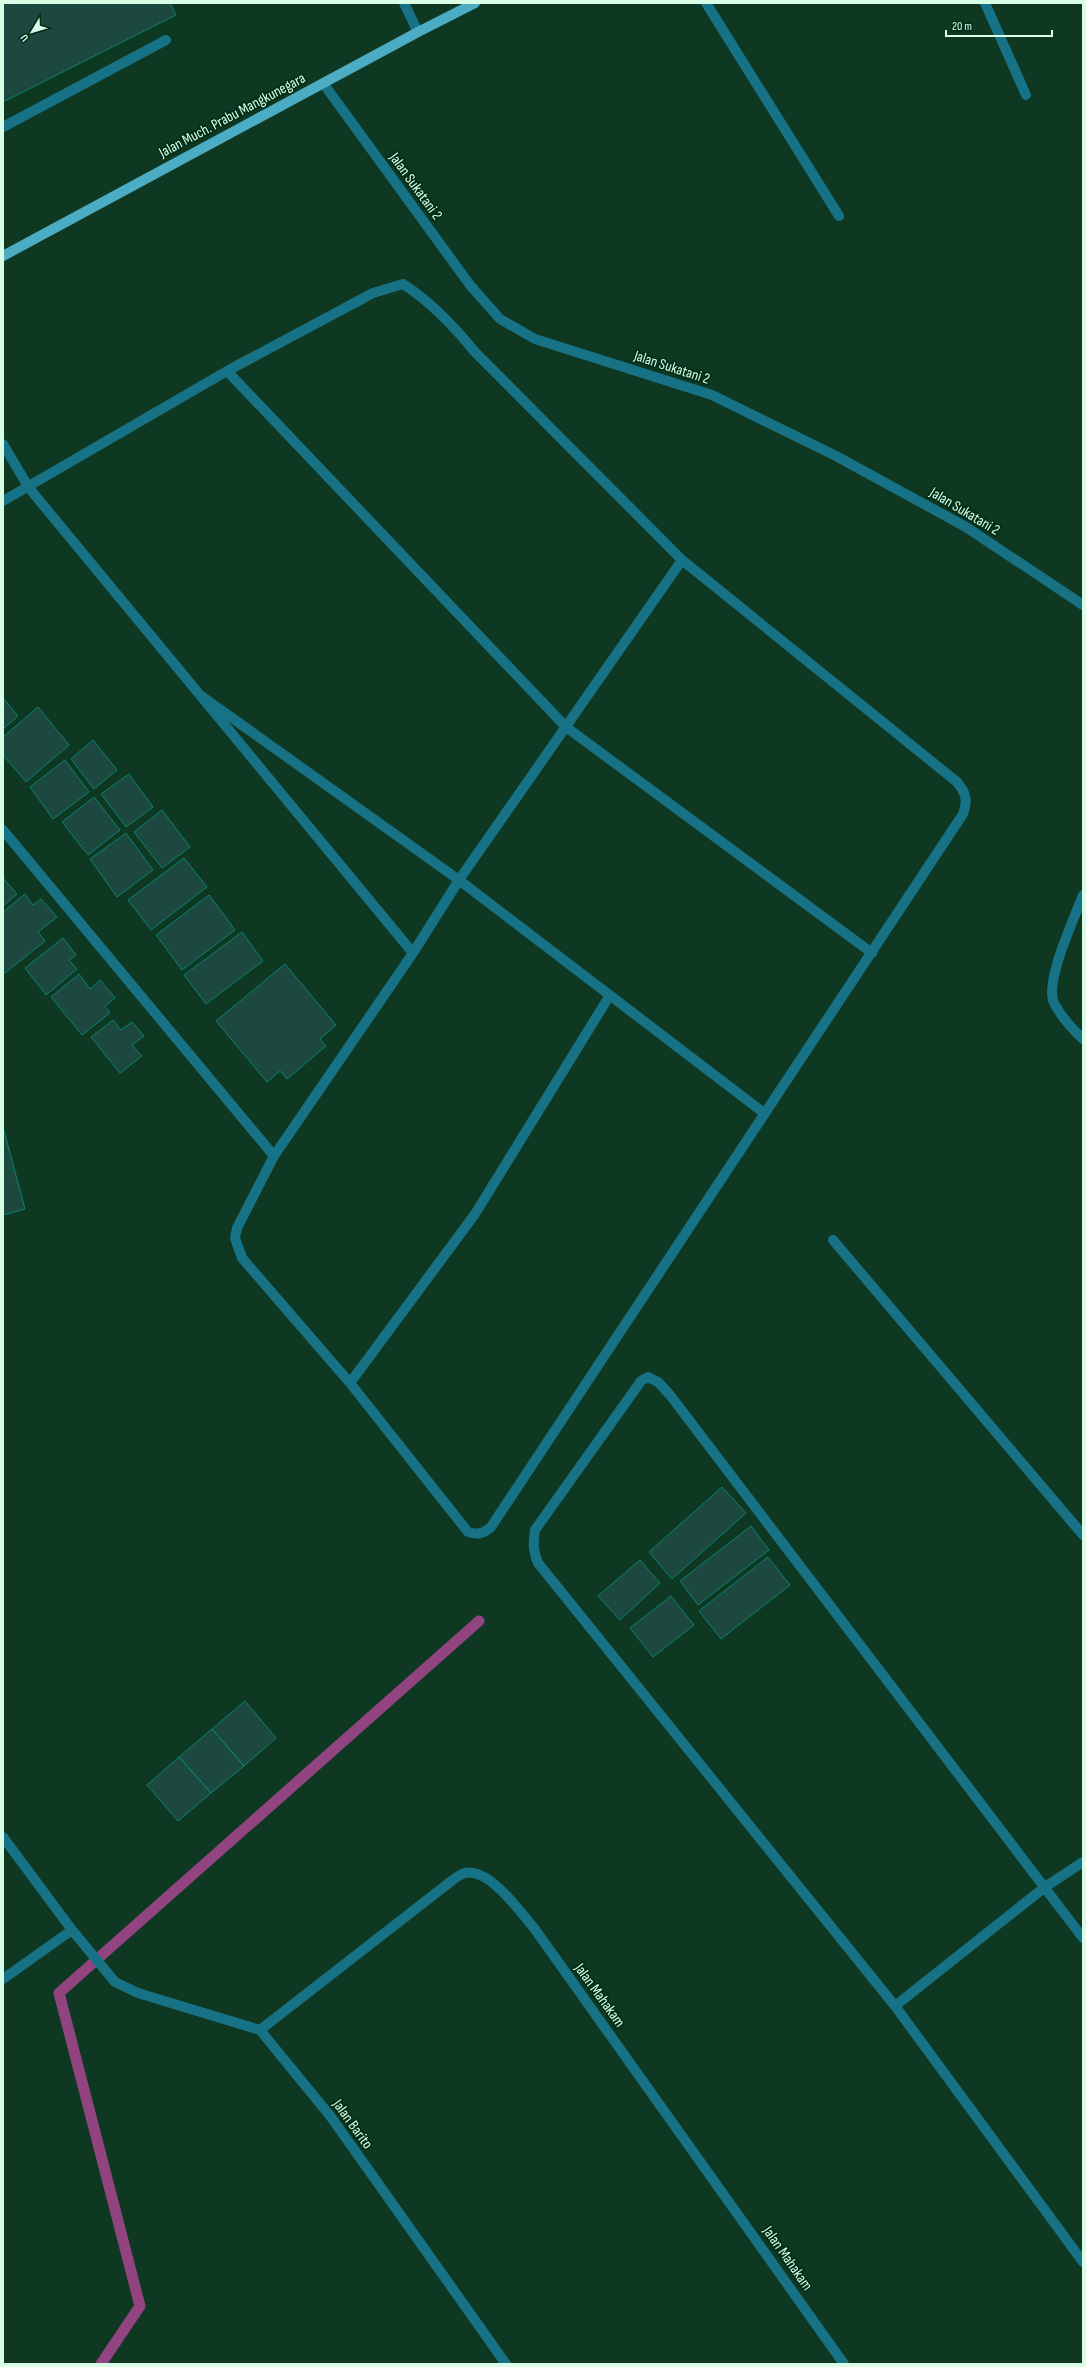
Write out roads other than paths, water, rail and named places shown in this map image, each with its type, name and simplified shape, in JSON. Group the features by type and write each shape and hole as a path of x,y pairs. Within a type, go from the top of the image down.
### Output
{"main road":[{"name":"Jalan Much. Prabu Mangkunegara","path":"3,256 418,32 475,3"}],"street":[{"path":"404,3 418,32"},
{"path":"706,3 839,216"},
{"path":"985,3 1026,95"},
{"path":"3,127 166,40"},
{"name":"Jalan Sukatani 2","path":"323,83 470,285 500,319 535,339 712,395 829,452 966,527 1083,605"},
{"path":"3,501 29,488 227,371 373,293 402,284 421,296 452,324 474,352 682,560 951,777 963,790 967,798 963,814 495,1521 484,1533 476,1534 468,1532 350,1383 242,1258 237,1249 235,1238 237,1228 274,1156 412,953 459,880 682,560"},
{"path":"227,371 566,727 872,953"},
{"path":"3,444 29,488 412,953"},
{"path":"200,695 459,880 764,1113"},
{"path":"3,830 274,1156"},
{"path":"1083,895 1054,969 1053,1002 1073,1029 1083,1039"},
{"path":"350,1383 475,1214 610,995"},
{"path":"833,1240 1083,1535"},
{"path":"1083,1938 670,1395 653,1378 648,1377 641,1381 535,1530 533,1542 534,1552 538,1563 895,2006 1083,2262"},
{"path":"3,1837 79,1940 115,1982 138,1992 260,2030"},
{"path":"895,2006 1045,1887 1083,1862"},
{"name":"Jalan Mahakam","path":"260,2030 454,1879 466,1873 484,1877 494,1883 534,1928 844,2364"},
{"path":"3,1979 72,1930"},
{"name":"Jalan Barito","path":"260,2030 331,2117 506,2364"}],"waterway":[{"path":"101,2364 140,2306 59,1993 479,1621"}]}
